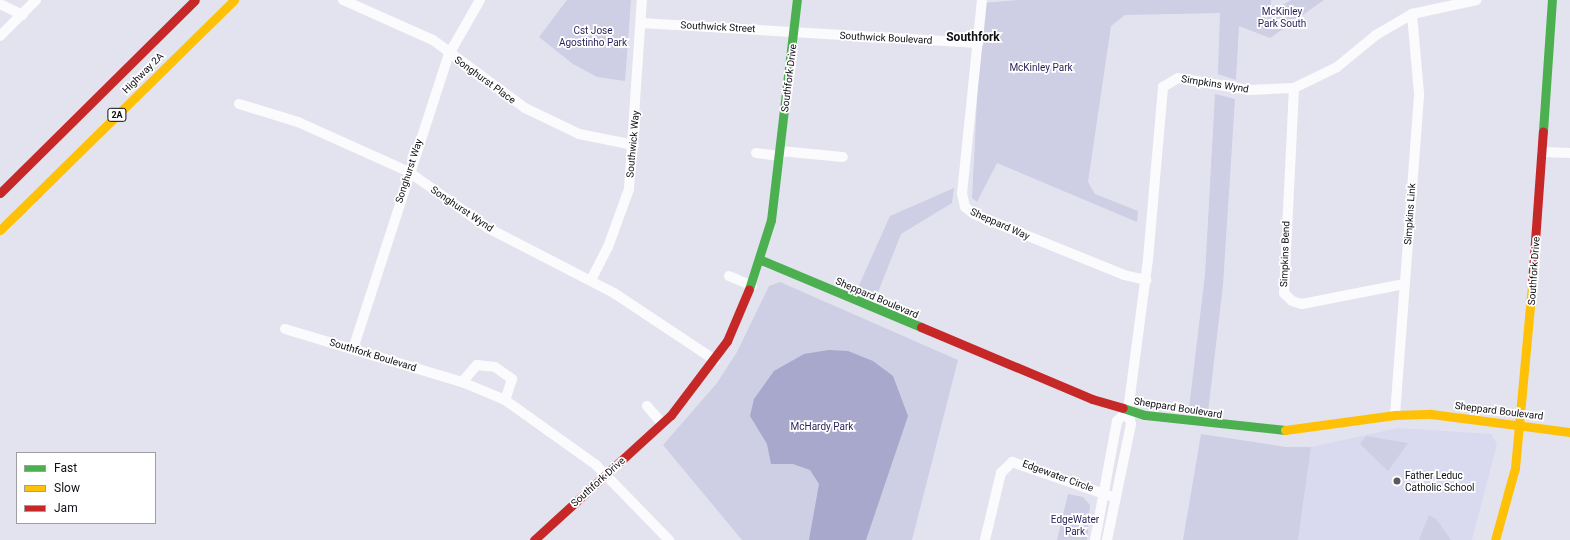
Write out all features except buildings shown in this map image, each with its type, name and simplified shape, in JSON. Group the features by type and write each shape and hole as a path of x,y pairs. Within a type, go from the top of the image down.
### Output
{"street":[{"path":"0,36 23,15 36,0"},
{"name":"Highway 2A","path":"0,192 195,0"},
{"name":"Highway 2A","path":"0,230 234,0"},
{"name":"Songhurst Place","path":"343,0 433,40 449,54 525,108 579,134 634,145"},
{"name":"Songhurst Way","path":"353,349 409,172 449,54 480,0"},
{"name":"Southwick Way","path":"591,280 621,216 629,189 634,145 642,0"},
{"name":"Southfork Drive","path":"534,540 607,475 662,423 715,360 752,286 761,260 771,220 795,32 797,0"},
{"path":"978,43 982,0"},
{"name":"Simpkins Wynd","path":"1107,540 1131,424 1128,411 1146,280 1163,87 1178,78 1249,90 1294,88 1332,70 1376,35 1412,14 1477,0"},
{"name":"Southfork Drive","path":"1495,540 1510,488 1522,424 1552,0"},
{"path":"0,4 23,15"},
{"name":"Simpkins Link","path":"1395,415 1419,93 1412,14"},
{"name":"Southwick Street","path":"641,23 795,32"},
{"name":"Southwick Boulevard","path":"795,32 978,43"},
{"name":"Sheppard Way","path":"978,43 962,193 965,207 974,214 1124,275 1146,280"},
{"name":"Simpkins Bend","path":"1294,88 1284,294 1292,301 1302,304 1404,284"},
{"name":"Songhurst Wynd","path":"239,104 298,122 409,172 488,228 591,280 715,360"},
{"path":"1542,152 1570,153"},
{"path":"756,153 843,157"},
{"name":"Sheppard Boulevard","path":"761,260 1128,411 1279,431 1395,415 1458,416 1570,432"},
{"path":"729,276 752,286"},
{"name":"Southfork Boulevard","path":"285,329 462,382 505,400 556,434 607,475 669,540"},
{"path":"462,382 477,365 495,367 512,379 505,400"},
{"path":"647,406 662,423"},
{"path":"1095,540 1102,492 1117,421 1128,411"},
{"name":"Edgewater Circle","path":"985,540 1001,473 1012,462 1116,498"}],"shaded area":[{"name":"Father Leduc Catholic School","path":"1398,428 1491,434 1497,444 1472,540 1298,540 1311,447"}],"green space":[{"name":"Cst Jose Agostinho Park","path":"567,0 631,0 625,81 597,77 573,64 539,37"},
{"name":"McKinley Park","path":"1018,0 1271,0 1271,15 1272,11 1291,0 1324,0 1270,38 1239,26 1236,80 1218,74 1220,13 1125,15 1111,26 1088,182 1095,194 1138,211 1137,222 997,163 977,202 972,198 982,3"},
{"path":"1215,94 1235,99 1223,285 1208,412 1189,408 1205,275"},
{"path":"954,188 952,203 901,234 875,300 856,292 890,216"},
{"name":"McHardy Park","path":"780,282 958,360 912,540 742,540 663,445 717,383 737,352 769,286"},
{"path":"1201,434 1286,447 1311,447 1298,540 1183,540"},
{"path":"1366,436 1408,443 1388,471 1360,444"},
{"name":"EdgeWater Park","path":"1068,494 1083,497 1090,505 1087,540 1057,540"},
{"path":"1429,515 1436,519 1451,540 1419,540"}],"water":[{"path":"829,350 848,351 873,361 893,376 908,416 866,540 809,540 819,484 810,470 793,464 771,464 767,444 750,416 754,399 774,371 804,354"}],"traffic: fast":[{"path":"749,289 771,220 797,0"},
{"path":"1543,131 1552,0"},
{"path":"761,260 921,327"},
{"path":"1123,408 1145,415 1285,430"}],"traffic: slow":[{"path":"0,230 234,0"},
{"path":"1495,540 1515,468 1532,283"},
{"path":"1285,430 1395,415 1431,414 1570,432"}],"traffic: jam":[{"path":"0,193 195,0"},
{"path":"1532,283 1543,131"},
{"path":"534,540 671,415 727,341 749,289"},
{"path":"921,327 1092,399 1123,408"}],"place":[{"name":"Father Leduc Catholic School","path":"1397,481"}],"district":[{"name":"Southfork","path":"973,38"}],"park label":[{"name":"McKinley Park South","path":"1282,16"}]}
